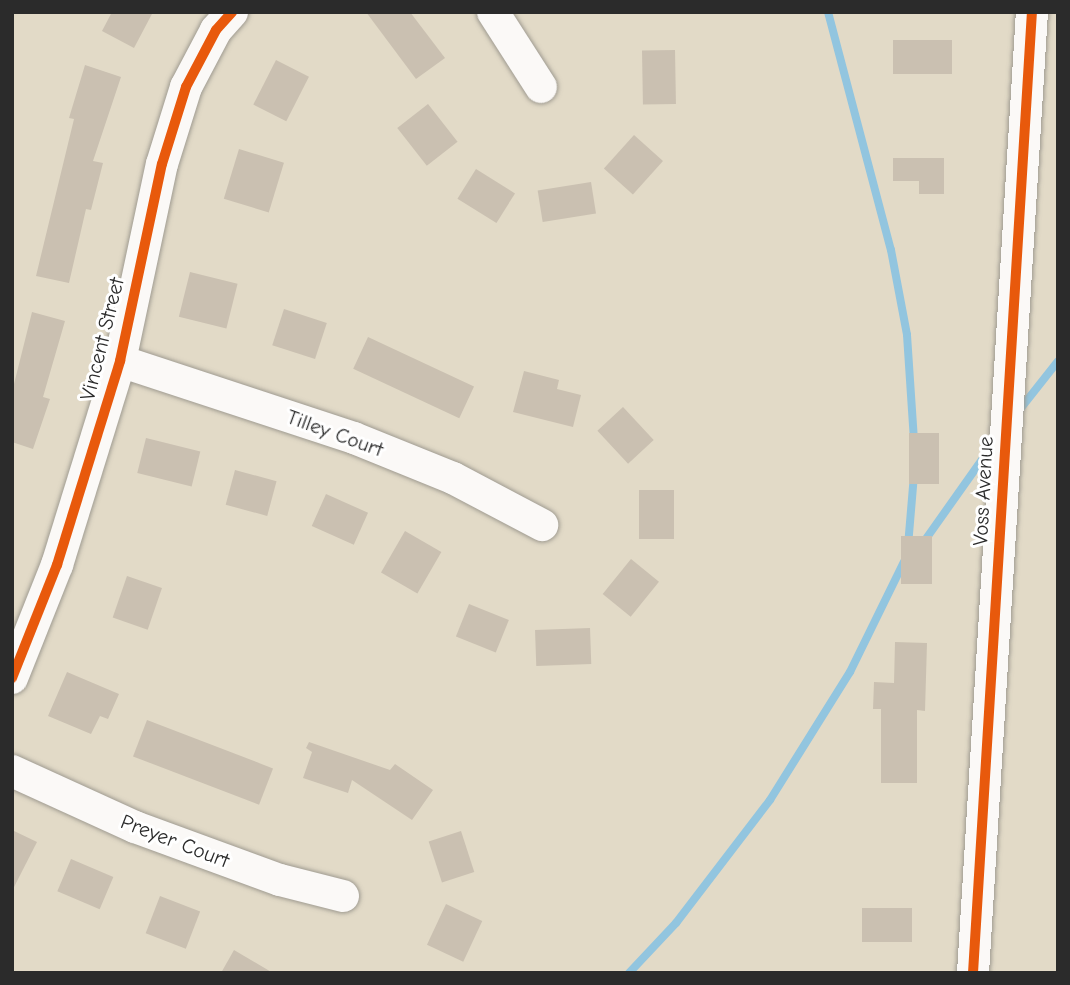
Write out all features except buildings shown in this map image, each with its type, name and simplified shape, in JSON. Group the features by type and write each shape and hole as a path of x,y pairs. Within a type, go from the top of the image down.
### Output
{"street":[{"name":"Vincent Street","path":"12,678 57,565 120,361 162,164 186,87 216,30 232,12"},
{"path":"493,12 541,87"},
{"name":"Voss Avenue","path":"974,973 1032,12"},
{"name":"Tilley Court","path":"120,361 354,438 453,478 542,525"},
{"name":"Preyer Court","path":"12,771 135,827 280,880 343,897"}],"waterway":[{"path":"828,12 891,250 907,335 914,441"},
{"path":"1017,413 1058,361"},
{"path":"923,543 996,440"},
{"path":"908,546 914,475"},
{"path":"629,973 676,923 770,800 850,672 904,562"}],"cycle path":[{"path":"12,678 57,565 120,361 162,164 186,87 216,30 232,12"},
{"path":"973,973 1032,12"}]}
